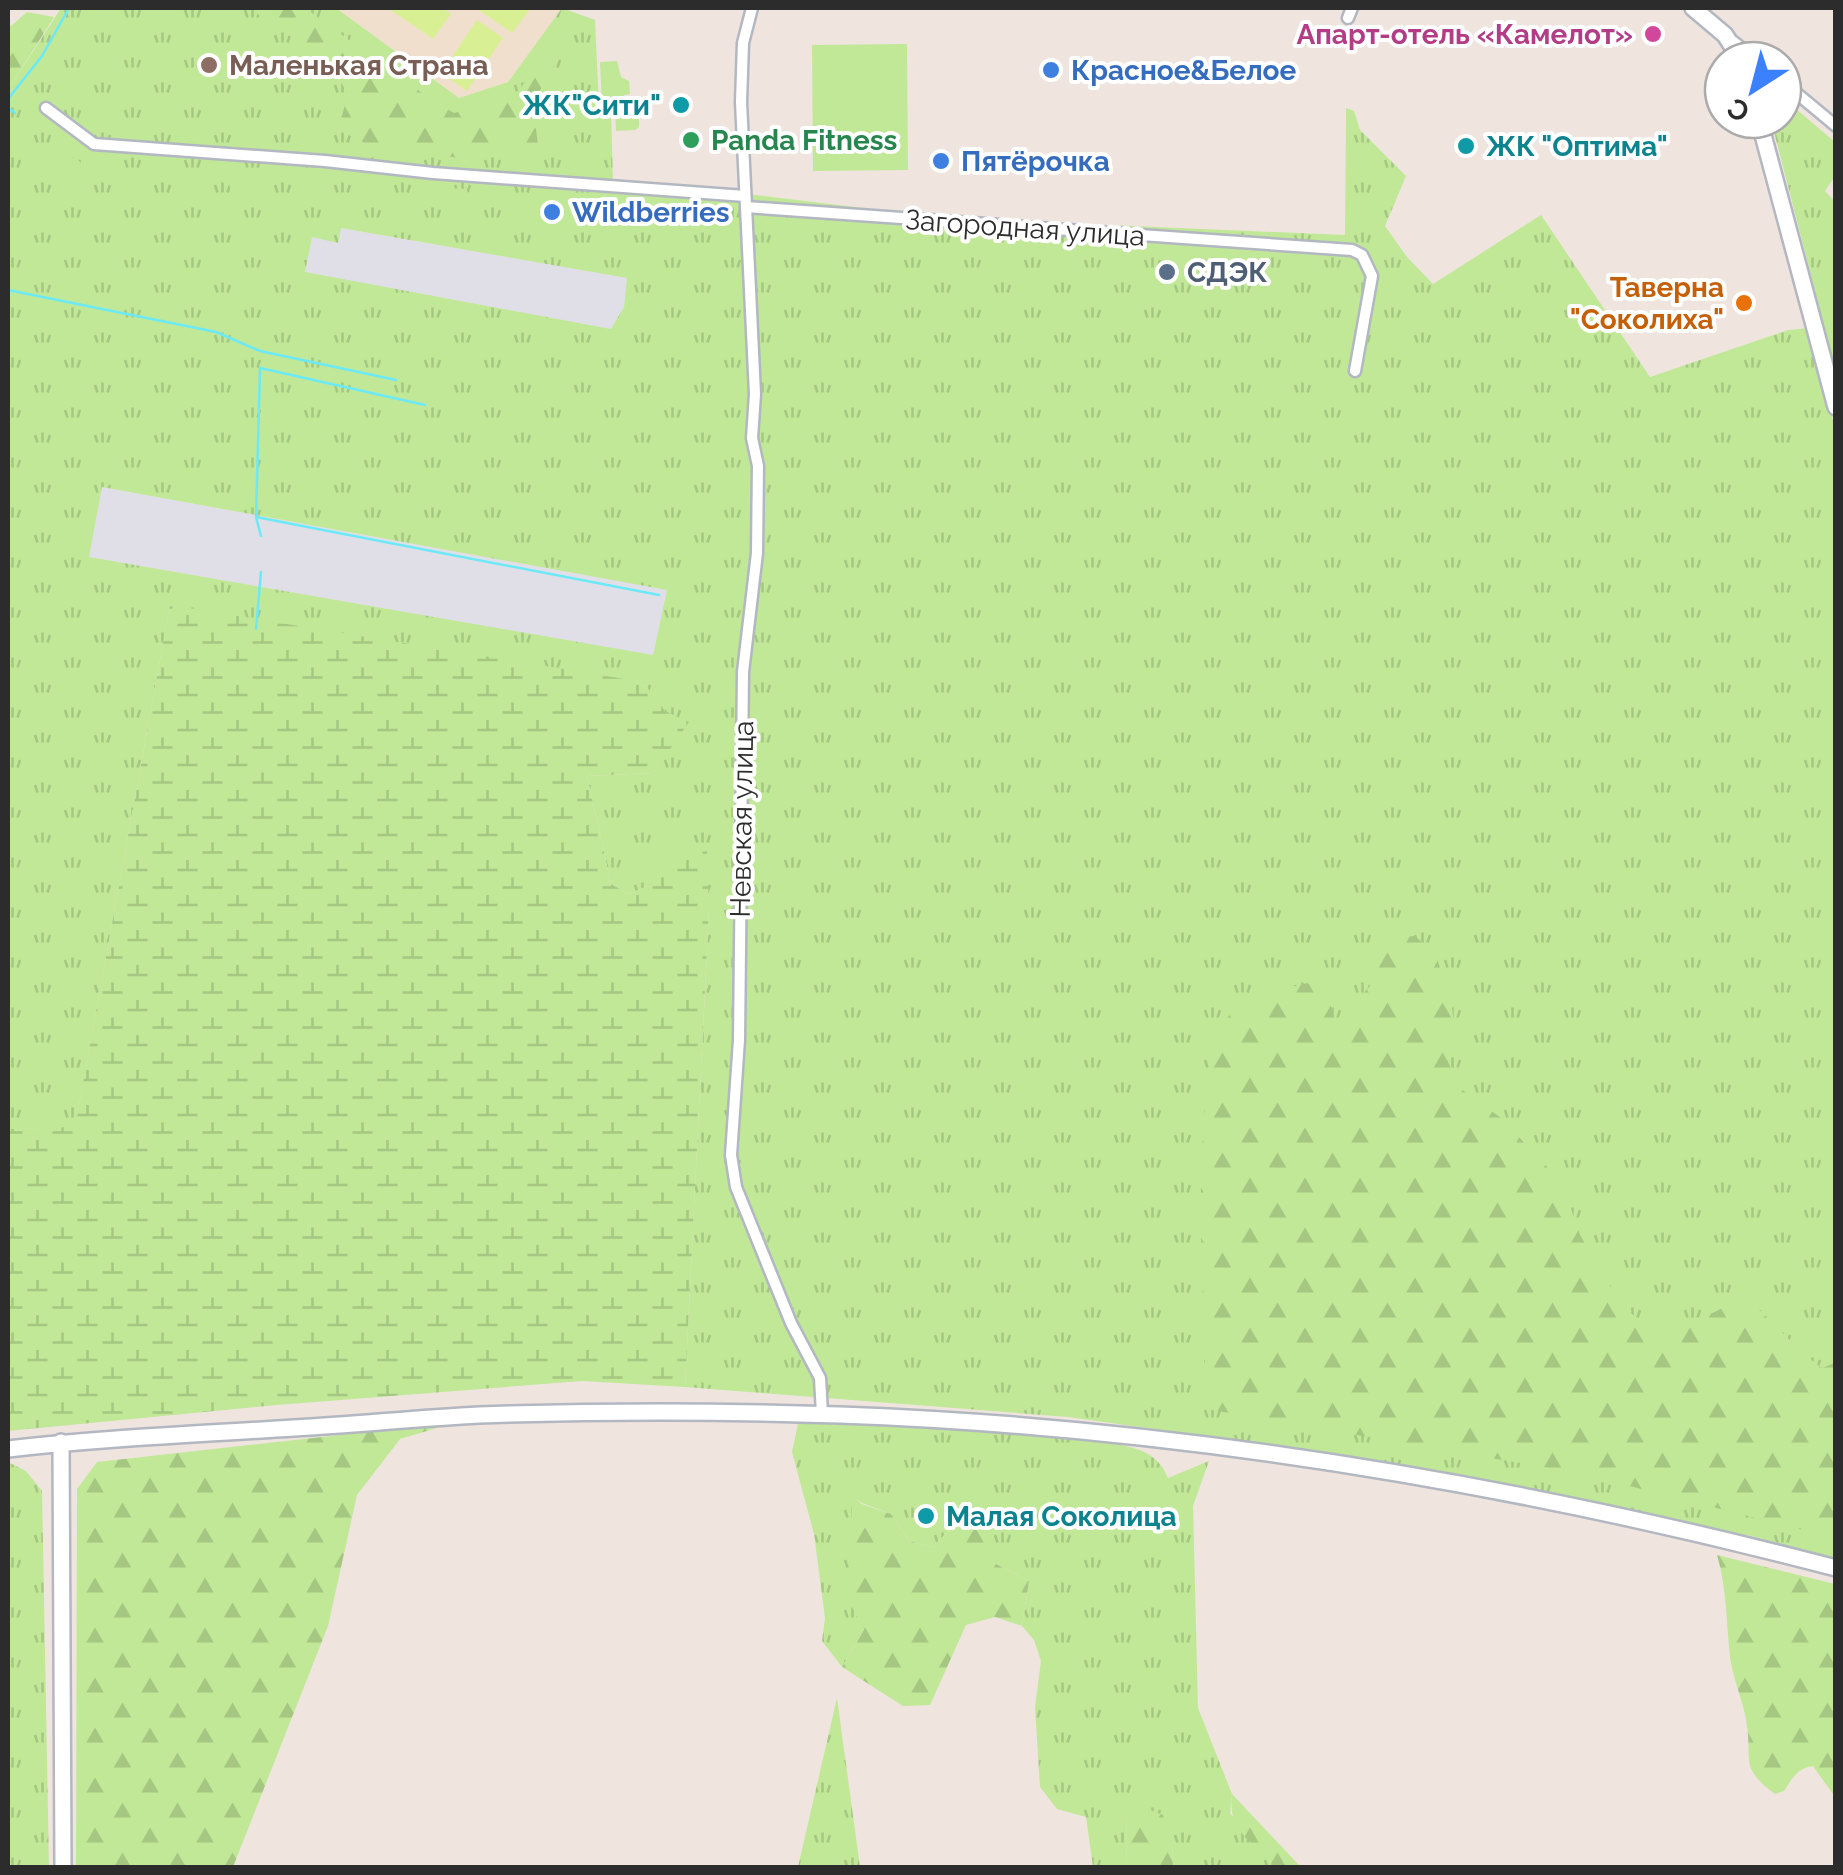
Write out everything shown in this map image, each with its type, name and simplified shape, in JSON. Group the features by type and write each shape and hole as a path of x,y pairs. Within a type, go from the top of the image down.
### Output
{"street":[{"name":"Невская улица","path":"752,8 740,62 755,394 752,438 758,466 757,554 743,672 739,1021 730,1155 736,1186 791,1323 820,1378 822,1414"},
{"path":"1693,8 1731,40"},
{"path":"1725,35 1728,40"},
{"path":"1803,99 1836,126"},
{"name":"Загородная улица","path":"46,108 94,144 1352,250 1362,255 1372,276 1355,372"},
{"path":"1764,140 1836,407"},
{"path":"8,1449 62,1442 474,1416 616,1412 822,1414 1011,1425 1179,1439 1464,1484 1703,1533 1836,1568"},
{"path":"62,1442 63,1868"}],"shaded area":[{"path":"336,8 562,8 508,82 459,98"},
{"path":"340,228 628,278 624,307 611,329 305,273 311,237"},
{"path":"102,487 668,590 653,656 88,557"}],"green space":[{"path":"61,8 336,8 459,98 508,82 562,8 595,20 599,107 611,110 613,182 946,218 1345,235 1346,108 1354,111 1360,130 1406,176 1385,226 1433,284 1541,215 1650,377 1788,330 1809,328 1836,432 1835,1560 1756,1537 1319,1452 1068,1417 685,1387 709,910 650,885 629,894 611,884 587,776 653,773 688,722 170,605 75,1128 8,1129 8,90","holes":["341,228 627,278 624,307 611,329 305,272 312,237 338,243","102,487 667,590 653,655 89,557"]},
{"path":"252,8 305,8 454,113 516,92 549,45 558,58 533,103 538,146 495,147 467,159 371,146 338,130 348,94 328,61"},
{"path":"388,8 442,8 451,14 433,39"},
{"path":"476,8 531,8 512,33"},
{"path":"27,12 54,17 8,90 8,24 11,26"},
{"path":"477,20 503,38 467,91 441,73"},
{"path":"907,44 908,170 813,171 812,45"},
{"path":"617,61 621,77 629,81 630,94 624,95 626,106 639,110 639,127 635,130 616,131 615,106 602,106 600,62"},
{"path":"1803,115 1835,142 1835,176 1825,191 1835,202 1835,368 1776,140 1803,140"},
{"path":"70,157 82,169 70,181 58,169"},
{"path":"241,170 253,182 241,194 229,182"},
{"path":"459,188 471,200 459,212 447,200"},
{"path":"704,204 713,207 713,225 704,228 695,225 692,216 695,207"},
{"path":"170,605 643,682 665,711 689,722 653,773 587,776 611,884 629,894 650,885 658,856 707,851 709,910 685,1387 582,1381 8,1431 8,1129 75,1127"},
{"path":"1415,936 1436,955 1452,1007 1455,1034 1448,1061 1458,1087 1501,1118 1562,1183 1580,1235 1621,1304 1641,1322 1682,1320 1717,1311 1741,1295 1822,1368 1835,1363 1835,1538 1578,1473 1206,1409 1202,1154 1215,1032 1243,1006 1308,983 1329,999 1336,1025 1370,986 1377,961 1390,938"},
{"path":"799,1419 1106,1442 1150,1455 1168,1478 1209,1461 1193,1506 1198,1708 1232,1794 1230,1813 1274,1867 1173,1867 1172,1844 1127,1813 1126,1867 1093,1867 1086,1817 1057,1809 1040,1787 1035,1707 1041,1661 1034,1640 1022,1626 1029,1581 992,1562 951,1529 932,1547 909,1541 891,1514 853,1497 864,1630 842,1667 822,1641 825,1618 814,1534 792,1452"},
{"path":"457,1422 400,1439 357,1495 328,1626 233,1867 76,1868 77,1489 97,1462"},
{"path":"8,1462 26,1471 42,1491 49,1867 8,1867"},
{"path":"852,1496 862,1504 891,1514 909,1541 932,1547 951,1529 979,1516 992,1562 1029,1581 1022,1626 995,1617 966,1625 930,1705 903,1706 842,1667 864,1630 849,1601"},
{"path":"1717,1555 1835,1584 1835,1797 1813,1766 1799,1772 1784,1791 1775,1794 1752,1771 1746,1717 1730,1657"},
{"path":"837,1698 860,1867 798,1867"},
{"path":"1232,1794 1305,1867 1274,1867 1238,1828"},
{"path":"1134,1804 1163,1815 1172,1844 1173,1867 1126,1867 1127,1813"}],"waterway":[{"path":"8,99 42,56 69,8"},
{"path":"8,108 15,113"},
{"path":"8,290 216,332 260,351 396,380"},
{"path":"261,536 256,517 260,368 425,405"},
{"path":"256,517 659,595"},
{"path":"256,629 261,572"}],"place":[{"name":"Апарт-отель «Камелот»","path":"1653,34"},
{"name":"Маленькая Страна","path":"209,65"},
{"name":"Красное&Белое","path":"1051,70"},
{"name":"ЖК\"Сити\"","path":"681,105"},
{"name":"Panda Fitness","path":"691,140"},
{"name":"ЖК \"Оптима\"","path":"1466,146"},
{"name":"Пятёрочка","path":"941,161"},
{"name":"Wildberries","path":"552,212"},
{"name":"СДЭК","path":"1167,272"},
{"name":"Таверна \"Соколиха\"","path":"1744,303"},
{"name":"Малая Соколица","path":"926,1516"}]}
